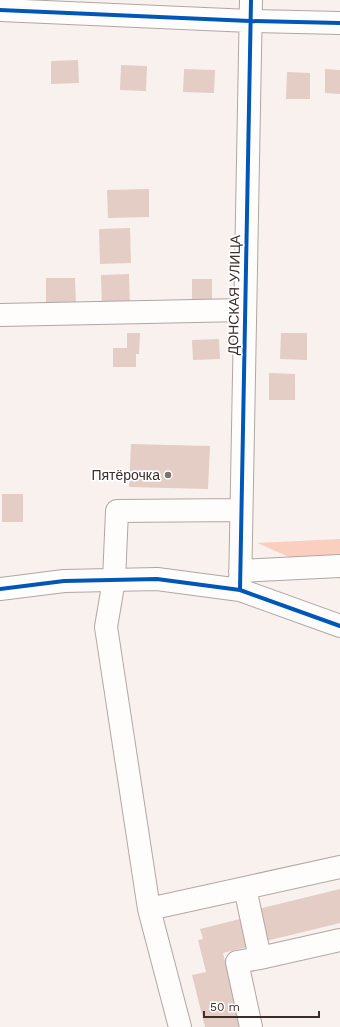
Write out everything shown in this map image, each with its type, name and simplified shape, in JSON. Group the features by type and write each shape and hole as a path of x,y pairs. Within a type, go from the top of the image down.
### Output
{"street":[{"path":"0,10 250,10 340,23"},
{"name":"ДОНСКАЯ УЛИЦА","path":"240,581 250,10"},
{"path":"0,315 244,310"},
{"path":"180,1027 149,909 106,627 114,580 118,511 241,510"},
{"path":"0,589 64,581 157,579 240,581 340,566"},
{"path":"240,581 340,626"},
{"path":"149,909 340,867"},
{"path":"245,888 260,958"},
{"path":"251,1027 237,962 340,940"}],"shaded area":[{"path":"340,539 340,579 257,543"}],"building":[{"path":"78,60 79,83 51,84 51,61"},
{"path":"121,65 147,66 146,91 120,90"},
{"path":"184,69 215,70 214,93 183,92"},
{"path":"325,69 340,70 340,94 325,93"},
{"path":"287,72 310,73 310,99 286,99"},
{"path":"149,189 149,217 108,218 107,190"},
{"path":"130,228 131,263 100,264 99,229"},
{"path":"129,274 130,307 102,308 101,275"},
{"path":"46,278 75,278 76,306 46,306"},
{"path":"192,279 212,279 212,302 192,302"},
{"path":"127,333 140,333 139,354 136,354 136,367 113,367 113,348 127,348"},
{"path":"281,333 307,333 307,360 280,359"},
{"path":"219,339 220,359 193,360 192,340"},
{"path":"269,373 295,374 295,400 269,400"},
{"path":"131,444 210,446 208,489 129,487"},
{"path":"2,494 23,494 23,522 2,522"},
{"path":"340,889 340,923 262,942 254,910"},
{"path":"240,919 247,947 223,953 241,1027 205,1027 192,975 206,972 198,940 203,939 200,929"}],"cycle path":[{"path":"240,590 251,0"},
{"path":"0,10 250,21 340,23"},
{"path":"0,589 64,581 157,579 240,590 340,626"}],"place":[{"name":"Пятёрочка","path":"168,475"}]}
